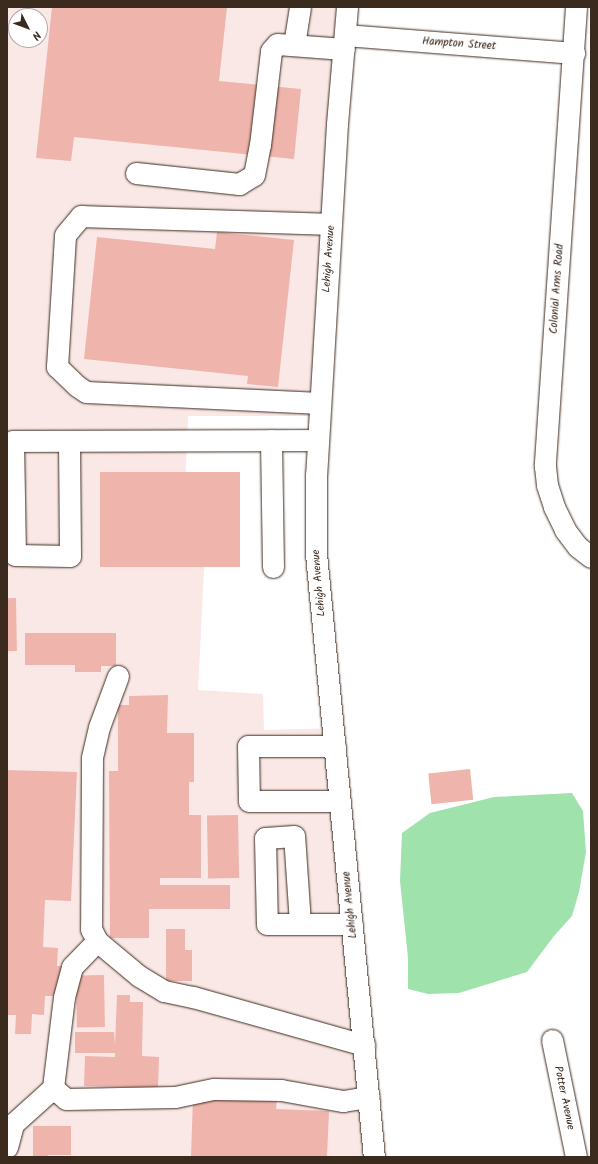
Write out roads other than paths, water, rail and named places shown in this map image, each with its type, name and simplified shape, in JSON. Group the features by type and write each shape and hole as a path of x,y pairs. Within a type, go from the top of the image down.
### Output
{"street":[{"path":"294,46 300,7"},
{"name":"Lehigh Avenue","path":"347,7 331,224 320,403 316,474 316,554 374,1157"},
{"name":"Colonial Arms Road","path":"576,7 545,466 547,485 554,508 566,530 578,547 591,556"},
{"name":"Hampton Street","path":"136,173 239,184 254,175 260,145 271,52 277,44 294,46 344,42 574,53"},
{"path":"320,403 86,392 77,386 57,367 64,251 65,235 81,216 331,224"},
{"path":"271,440 273,567"},
{"path":"69,442 70,556 15,555 13,441 318,440"},
{"path":"118,676 99,727 92,758 91,929 97,941 139,976 164,991 193,997 364,1045"},
{"path":"335,746 248,746 249,801 340,801"},
{"path":"300,923 352,924"},
{"path":"7,1147 13,1124 53,1088 64,998 72,967 97,941"},
{"name":"Potter Avenue","path":"552,1040 576,1157"},
{"path":"53,1088 66,1100 175,1097 214,1089 281,1090 343,1101 369,1097"}]}
